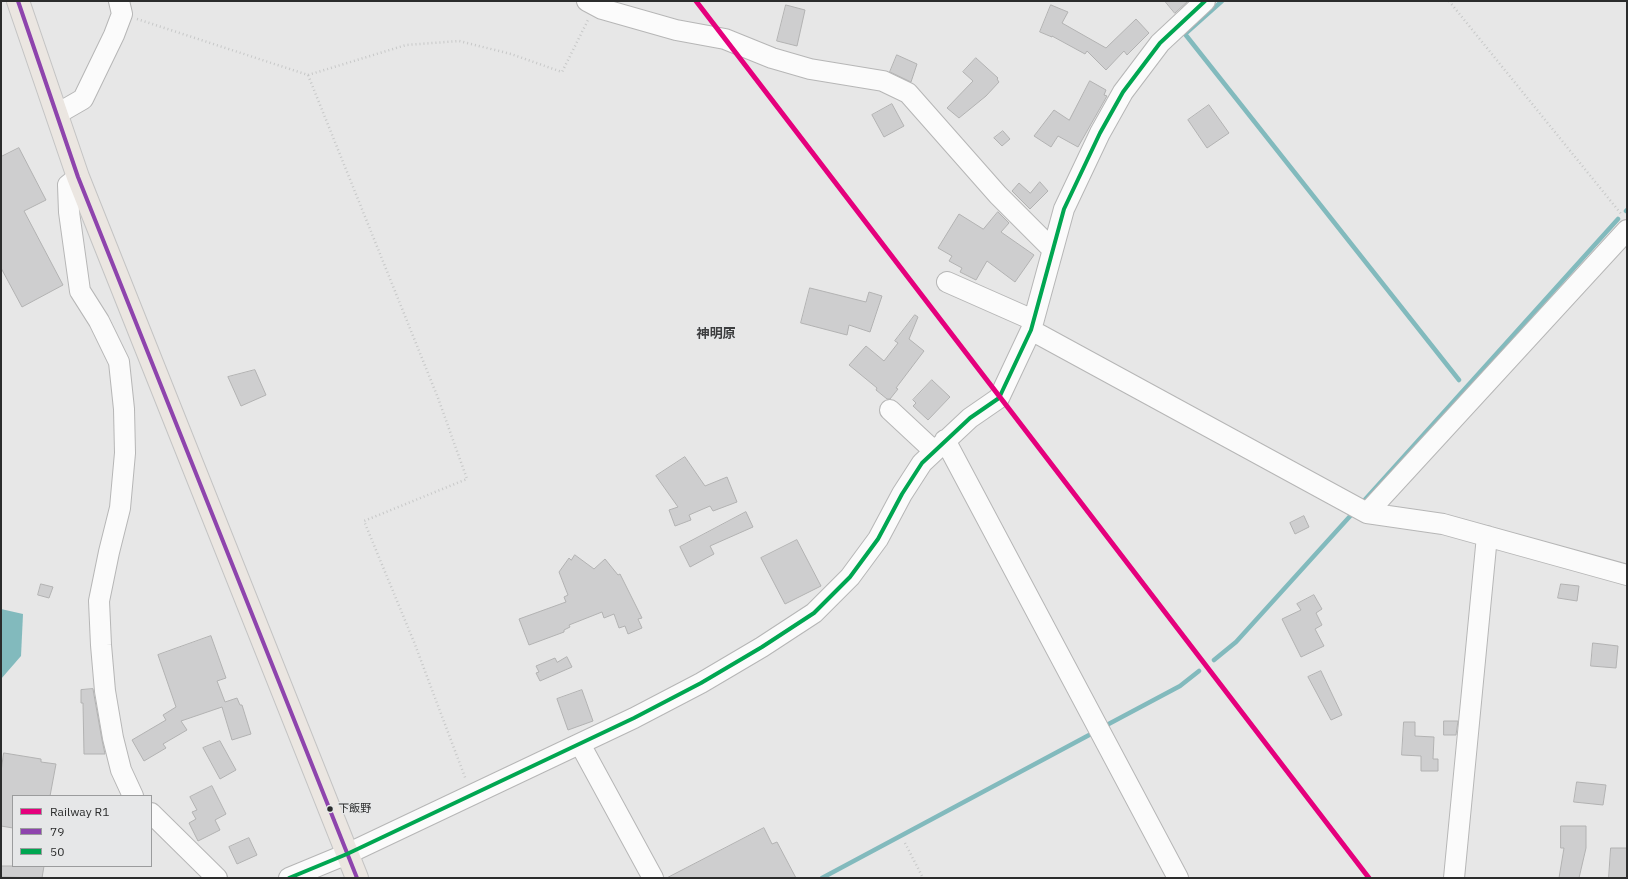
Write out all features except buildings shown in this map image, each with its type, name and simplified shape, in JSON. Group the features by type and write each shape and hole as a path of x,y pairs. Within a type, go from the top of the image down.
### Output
{"main road":[{"path":"18,1 78,177 357,878"}],"street":[{"path":"289,878 347,854 580,744 701,683 762,647 814,613 850,577 878,539 906,488 922,463 970,418 999,398 1032,325 1064,209 1100,133 1123,92 1160,43 1205,1"},
{"path":"592,3 602,9 676,30 725,39 772,58 810,69 883,81 908,93 998,196 1052,249"},
{"path":"57,114 83,99 114,35 121,7"},
{"path":"78,177 68,185 69,212 80,291 99,321 119,362 124,409 125,453 120,508 99,601 105,691 113,738 122,770 133,795"},
{"path":"1367,514 1623,221"},
{"path":"947,282 1032,325 1367,514 1443,524 1627,575"},
{"path":"890,410 940,446 1178,878"},
{"path":"1454,878 1488,536"},
{"path":"580,744 653,878"},
{"path":"152,814 217,878"}],"path":[{"path":"1449,1 1623,221"},
{"path":"121,7 308,76 406,45 458,41 511,54 562,72 592,3"},
{"path":"308,76 435,391 467,479 364,521 414,642 472,795"},
{"path":"905,843 923,878"}],"water":[{"path":"1,609 23,614 21,656 1,679"}],"waterway":[{"path":"1222,1 1185,34 1459,380"},
{"path":"1361,504 1618,219"},
{"path":"1214,660 1236,642 1352,514"},
{"path":"1103,727 1180,686 1199,671"},
{"path":"822,878 1091,734"}],"rail line":[{"name":"R1","path":"696,1 1369,878"}],"transit line":[{"name":"79","path":"18,1 78,177 357,878"},
{"name":"50","path":"289,878 347,854 634,718 701,683 762,647 814,613 850,577 878,539 902,494 922,463 970,418 999,398 1031,330 1064,209 1100,133 1123,92 1160,43 1205,1"}],"place":[{"name":"下飯野","path":"330,809"}],"district":[{"name":"神明原","path":"716,334"}]}
